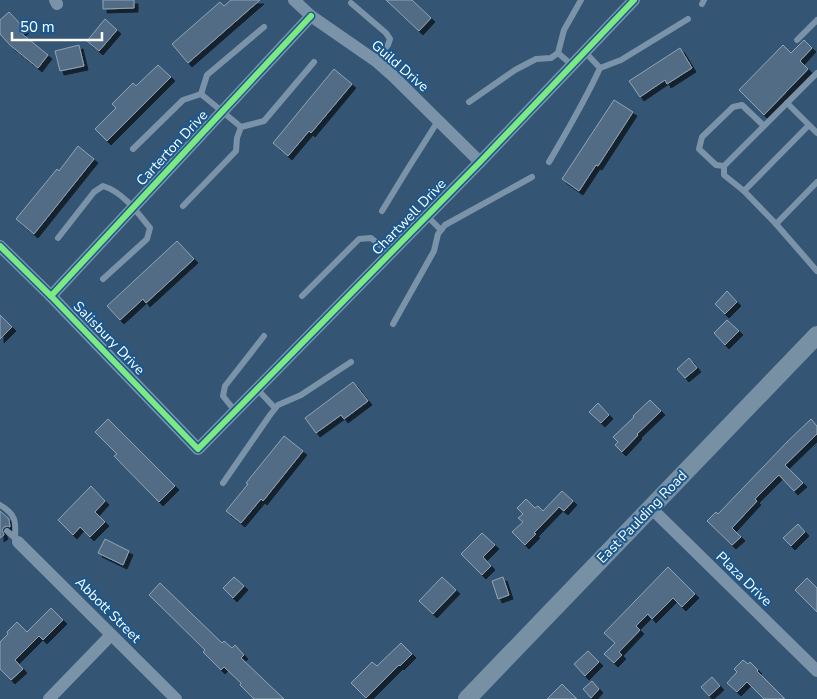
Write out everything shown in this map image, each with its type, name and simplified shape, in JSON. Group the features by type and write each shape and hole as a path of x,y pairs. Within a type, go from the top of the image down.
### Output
{"main road":[{"name":"East Paulding Road","path":"467,699 817,335"}],"street":[{"name":"Guild Drive","path":"294,0 311,16 376,61 405,87 480,162"},
{"name":"Chartwell Drive","path":"198,449 480,162 634,0"},
{"name":"Carterton Drive","path":"51,296 311,16"},
{"name":"Salisbury Drive","path":"0,246 51,296 198,449"},
{"name":"Plaza Drive","path":"651,508 817,671"},
{"name":"Abbott Street","path":"16,540 176,699"},
{"path":"50,699 111,635"}],"lane":[{"path":"469,102 522,67 536,60 551,58 558,53 564,30 581,0"},
{"path":"351,3 386,33 390,39 388,45 376,61"},
{"path":"549,162 575,119 600,68 621,60 688,19"},
{"path":"797,40 817,20"},
{"path":"201,94 207,75 264,27"},
{"path":"585,52 600,68"},
{"path":"558,53 572,65"},
{"path":"201,94 241,126 264,121 314,62"},
{"path":"817,73 724,166 724,175 744,191 776,224 817,271"},
{"path":"133,149 184,100 201,94"},
{"path":"787,103 817,134"},
{"path":"724,166 716,165 699,150 702,137 733,107 742,105 764,126"},
{"path":"382,211 438,121"},
{"path":"744,191 809,125"},
{"path":"183,206 236,151 237,138 241,126"},
{"path":"393,324 434,251 438,234 445,225 532,177"},
{"path":"776,224 817,182"},
{"path":"58,238 94,192 103,186 112,189 133,208 150,228 147,239 103,279"},
{"path":"427,216 441,230"},
{"path":"302,296 359,239 371,238 390,253"},
{"path":"235,411 223,396 225,386 264,336"},
{"path":"222,484 278,405 301,395 351,362"},
{"path":"257,389 275,408"},
{"path":"0,505 14,519 16,524 16,540"},
{"path":"7,531 16,540"}],"building":[{"path":"103,0 134,0 134,8 103,9"},
{"path":"231,0 260,0 188,63 172,44 220,2 224,6"},
{"path":"386,0 412,0 431,18 419,31"},
{"path":"9,12 25,29 21,33 48,55 38,68 10,45 0,34 0,20"},
{"path":"105,19 117,30 99,51 87,41"},
{"path":"804,40 812,48 800,61 808,69 764,115 739,90 783,45 791,53"},
{"path":"79,45 84,66 60,71 55,51"},
{"path":"680,48 692,68 667,84 665,80 640,97 629,81"},
{"path":"158,65 171,77 107,141 95,129 116,108 112,104 133,83 136,86"},
{"path":"334,69 352,84 311,133 309,131 288,156 273,143"},
{"path":"614,100 633,112 598,166 596,165 579,191 562,179"},
{"path":"78,146 94,159 34,234 16,219 57,169 59,171"},
{"path":"177,241 194,259 146,303 143,299 120,320 107,306"},
{"path":"727,291 737,302 725,314 715,304"},
{"path":"0,315 12,327 0,339"},
{"path":"727,320 739,331 725,345 714,333"},
{"path":"689,358 697,368 685,378 677,369"},
{"path":"353,382 368,401 344,419 341,415 316,433 305,418"},
{"path":"650,400 661,411 637,434 622,452 615,445 618,442 613,437"},
{"path":"598,403 609,415 601,423 589,412"},
{"path":"108,419 175,486 159,502 114,456 117,454 95,432"},
{"path":"811,419 817,426 817,434 785,465 803,483 794,491 779,475 755,499 757,501 732,528 741,537 732,545 707,521 716,512 718,514"},
{"path":"284,436 303,451 263,501 261,499 241,523 226,511"},
{"path":"91,486 105,501 95,512 105,522 90,537 80,527 73,535 58,520"},
{"path":"562,491 573,501 564,511 559,507 525,545 512,532 523,522 518,518 523,514 517,508 526,499 535,508 538,506 543,511"},
{"path":"0,511 9,519 10,527 4,527 2,530 4,535 0,538"},
{"path":"798,524 805,532 791,546 783,538"},
{"path":"482,533 495,545 483,557 491,566 482,575 461,554"},
{"path":"105,539 129,551 123,565 98,553"},
{"path":"668,567 695,594 682,607 673,598 652,619 648,614 636,626 640,630 619,652 622,655 614,663 604,654 615,643 604,633"},
{"path":"234,577 244,586 233,598 223,588"},
{"path":"442,577 456,590 433,614 419,601"},
{"path":"503,577 509,595 498,599 492,581"},
{"path":"807,578 817,588 817,612 795,590"},
{"path":"160,583 222,643 224,641 232,648 235,645 244,655 241,658 284,699 254,699 224,667 221,670 203,652 205,650 149,595"},
{"path":"51,608 63,620 43,640 39,636 15,660 23,669 11,680 0,669 0,642 17,622 27,632"},
{"path":"401,643 412,654 366,698 351,683 372,662 377,666"},
{"path":"588,651 599,662 585,676 574,664"},
{"path":"743,660 748,664 750,662 785,699 764,699 747,682 737,692 727,683 737,672 734,669"},
{"path":"712,677 720,686 709,696 701,687"},
{"path":"592,681 599,689 591,698 583,689"},
{"path":"562,684 577,699 547,699"}],"cycle path":[{"path":"0,246 51,296 198,449 480,162 634,0"},
{"path":"51,296 311,16"}]}
